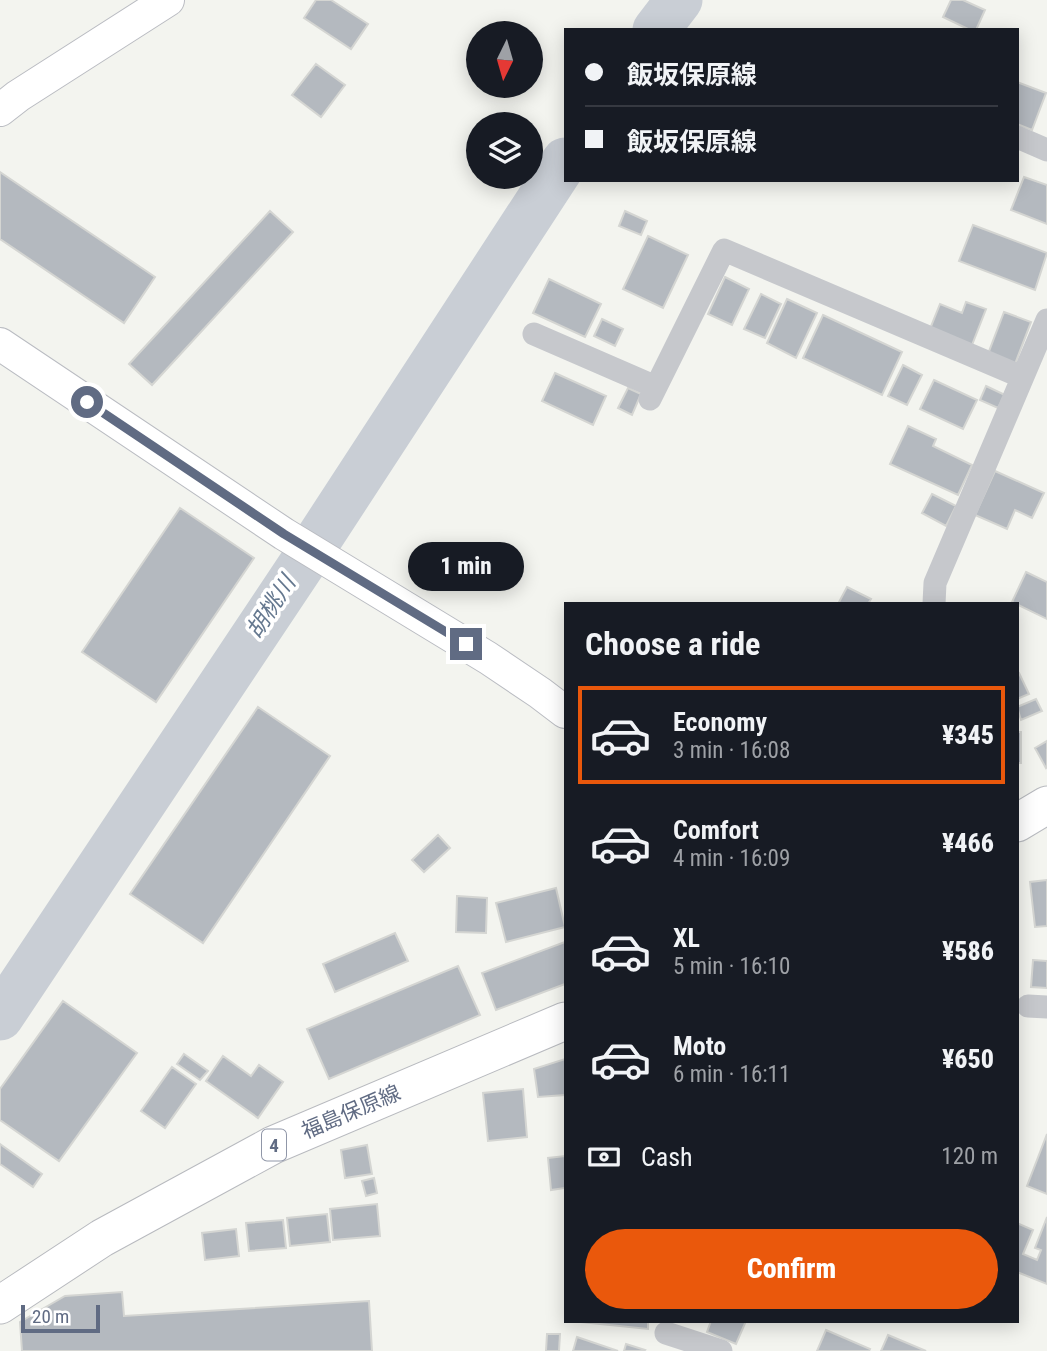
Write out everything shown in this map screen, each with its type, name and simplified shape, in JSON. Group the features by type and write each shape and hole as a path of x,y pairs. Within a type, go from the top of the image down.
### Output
{"main road":[{"path":"0,110 167,0"},
{"path":"0,344 284,534 488,658 564,711"},
{"path":"1019,822 1047,805"},
{"name":"福島保原線","path":"0,1305 102,1238 273,1145 564,1021"}],"street":[{"path":"1019,138 1047,150"},
{"path":"534,334 653,393 724,250 1022,377"},
{"path":"934,602 935,583 1047,320"},
{"path":"665,1335 721,1351"}],"building":[{"path":"316,0 331,0 368,24 351,49 304,18"},
{"path":"951,0 963,0 985,10 977,28 966,28 943,17"},
{"path":"316,64 345,85 321,117 292,95"},
{"path":"1019,83 1046,93 1032,130 1019,125"},
{"path":"0,172 155,277 124,323 0,239"},
{"path":"1024,177 1047,185 1047,224 1011,210"},
{"path":"270,211 293,232 152,385 129,364"},
{"path":"625,211 647,221 641,235 619,226"},
{"path":"973,225 1047,253 1035,290 959,261"},
{"path":"648,236 688,255 663,308 623,289"},
{"path":"725,277 749,289 732,325 708,314"},
{"path":"549,279 601,304 585,337 533,313"},
{"path":"761,294 781,304 765,338 744,329"},
{"path":"787,299 817,313 796,358 767,343"},
{"path":"966,302 986,309 972,345 930,329 940,304 962,313"},
{"path":"1004,312 1031,322 1015,364 988,354"},
{"path":"823,315 902,352 882,395 803,358"},
{"path":"602,319 623,329 615,346 594,336"},
{"path":"903,365 922,375 907,405 888,396"},
{"path":"555,373 606,396 593,425 542,401"},
{"path":"934,380 977,400 963,429 920,409"},
{"path":"986,386 1005,395 998,408 980,400"},
{"path":"628,388 641,394 632,415 618,408"},
{"path":"908,426 936,439 933,446 972,465 958,495 890,464"},
{"path":"995,471 1044,493 1032,518 1015,510 1007,529 975,515"},
{"path":"932,494 956,506 946,526 922,513"},
{"path":"180,508 254,558 156,702 82,652"},
{"path":"1026,572 1047,582 1047,619 1019,605 1019,602 1012,602"},
{"path":"847,587 871,599 869,602 839,602"},
{"path":"1019,673 1029,694 1019,698"},
{"path":"1036,699 1042,711 1021,720 1019,706"},
{"path":"258,707 330,756 203,943 130,894"},
{"path":"1019,732 1021,732 1019,763"},
{"path":"1047,741 1047,767 1046,768 1035,748"},
{"path":"438,835 450,848 424,872 412,860"},
{"path":"1047,880 1047,926 1035,927 1030,882"},
{"path":"556,888 564,927 506,942 496,903"},
{"path":"457,896 487,898 486,933 456,932"},
{"path":"395,933 408,961 335,992 323,964"},
{"path":"564,942 564,984 496,1010 482,973"},
{"path":"1033,960 1047,961 1047,988 1031,987"},
{"path":"458,966 480,1015 329,1079 307,1029"},
{"path":"63,1001 137,1053 59,1161 0,1120 0,1089"},
{"path":"184,1054 208,1071 200,1080 177,1064"},
{"path":"223,1056 251,1076 259,1065 283,1082 258,1118 206,1081"},
{"path":"564,1059 564,1095 538,1097 534,1069"},
{"path":"172,1067 196,1084 165,1128 141,1111"},
{"path":"523,1089 527,1137 488,1141 483,1093"},
{"path":"1047,1134 1047,1194 1027,1186"},
{"path":"0,1144 42,1174 33,1187 0,1164"},
{"path":"367,1145 372,1174 345,1178 341,1150"},
{"path":"564,1156 564,1188 551,1190 548,1158"},
{"path":"374,1178 377,1193 366,1196 362,1181"},
{"path":"377,1204 380,1236 333,1240 330,1209"},
{"path":"327,1214 330,1242 290,1246 287,1218"},
{"path":"1047,1217 1047,1284 1019,1273 1019,1224 1033,1230 1023,1254 1037,1260 1041,1250 1035,1248"},
{"path":"283,1220 286,1248 249,1251 246,1223"},
{"path":"236,1229 239,1256 205,1260 202,1233"},
{"path":"122,1292 124,1316 369,1301 372,1351 22,1351 20,1322 65,1296"},
{"path":"590,1323 648,1323 648,1329"},
{"path":"710,1323 745,1323 736,1344 707,1332"},
{"path":"826,1330 870,1349 817,1351"},
{"path":"547,1334 560,1334 559,1351 546,1351"},
{"path":"888,1335 926,1351 881,1351"},
{"path":"577,1337 618,1351 573,1351"},
{"path":"626,1344 645,1350 624,1351"}],"waterway":[{"name":"胡桃川","path":"658,28 679,0"},
{"name":"胡桃川","path":"0,1017 316,543 564,163"}],"route":[{"path":"87,402 284,534 466,644"}]}
